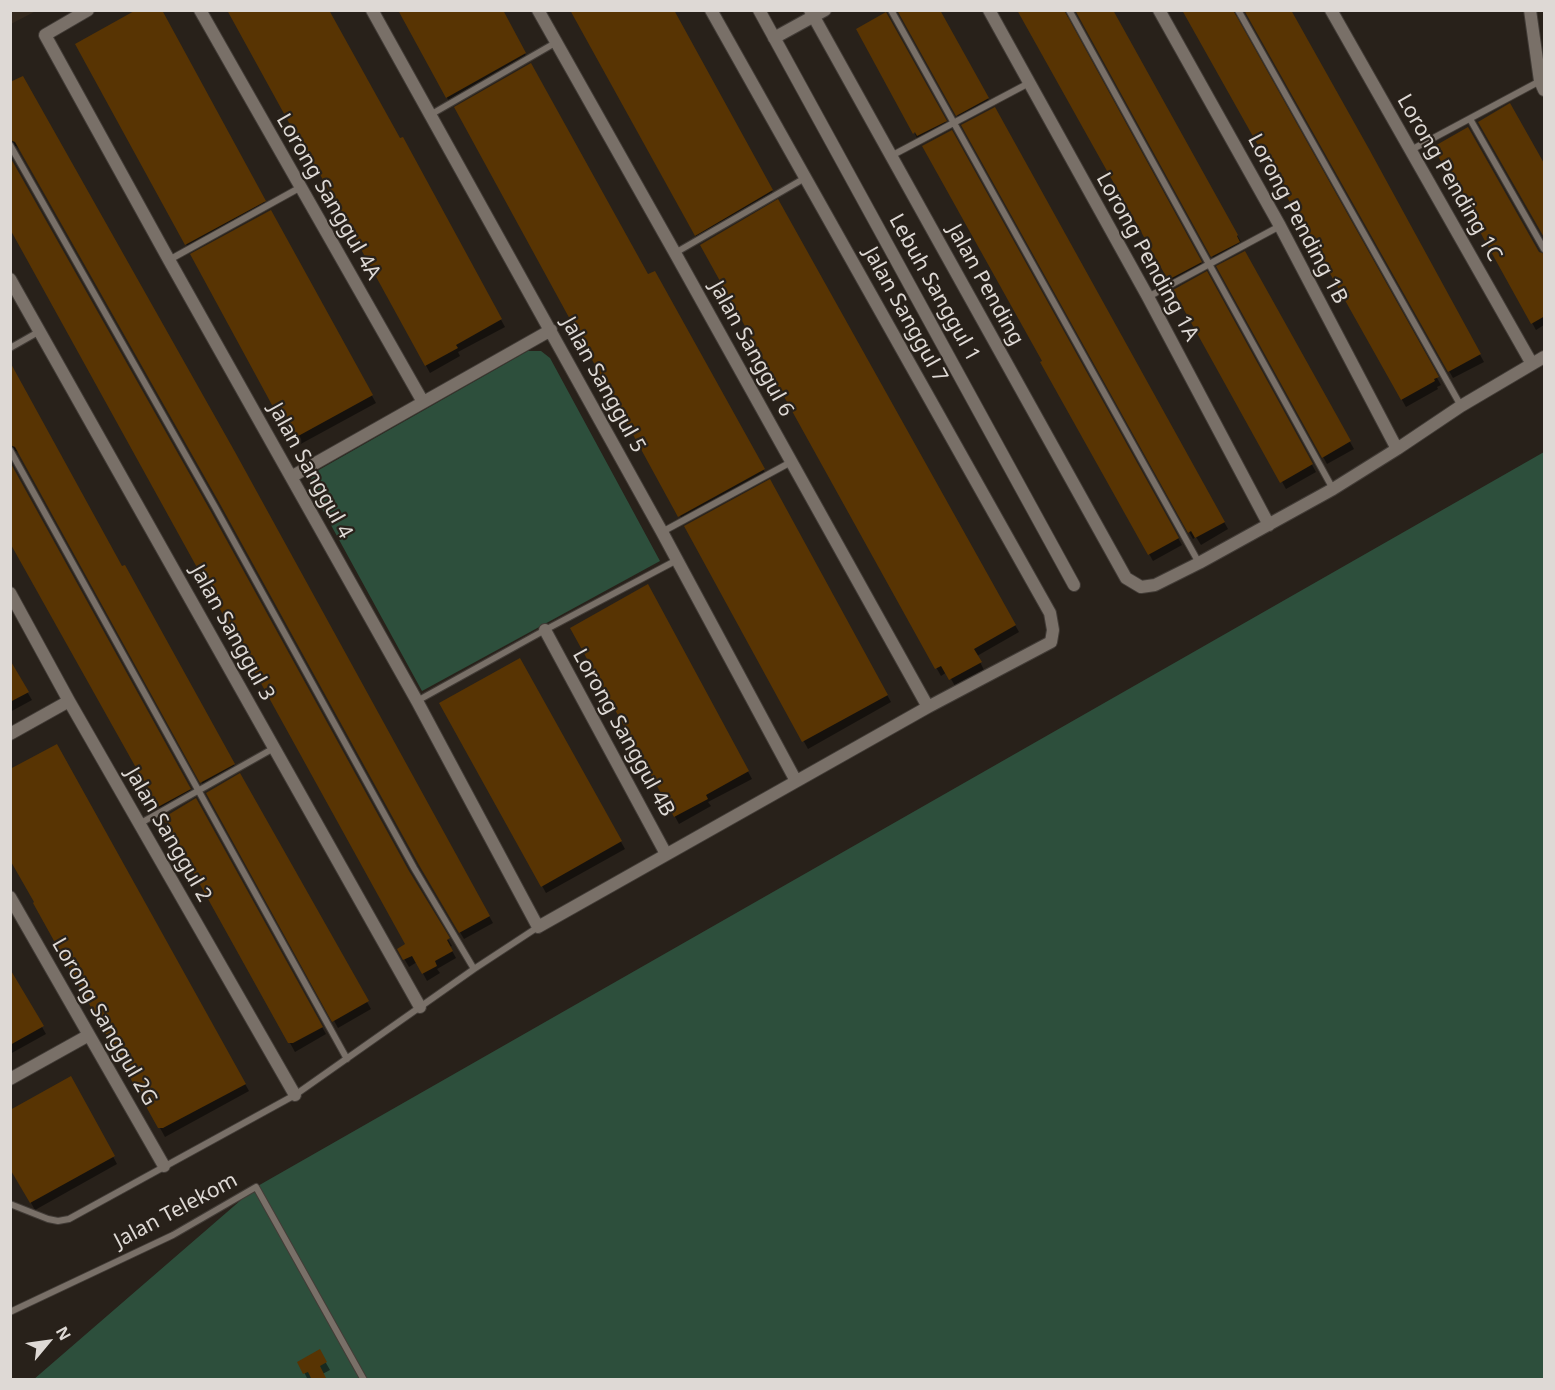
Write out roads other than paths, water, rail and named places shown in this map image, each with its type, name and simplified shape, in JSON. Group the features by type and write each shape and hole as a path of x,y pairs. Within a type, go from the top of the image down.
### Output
{"street":[{"name":"Jalan Sanggul 4","path":"88,10 45,35 417,701 538,927"},
{"name":"Lorong Sanggul 4A","path":"200,10 423,402"},
{"name":"Jalan Sanggul 5","path":"372,10 551,330 796,781"},
{"name":"Jalan Sanggul 6","path":"538,10 928,707"},
{"name":"Jalan Sanggul 7","path":"711,10 1050,613 1053,630 1051,642 928,707"},
{"name":"Lebuh Sanggul 1","path":"759,10 1074,585"},
{"path":"774,38 812,14 825,10"},
{"name":"Lorong Pending 1A","path":"989,10 1148,297 1269,525"},
{"name":"Lorong Pending 1B","path":"1159,10 1280,226 1397,449"},
{"name":"Lorong Pending 1C","path":"1331,10 1532,364"},
{"path":"1530,10 1542,86"},
{"name":"Jalan Pending","path":"812,14 1126,578 1141,587 1155,585 1199,563"},
{"name":"Jalan Sanggul 3","path":"10,279 420,1007"},
{"path":"291,477 551,330"},
{"path":"1199,563 1333,489 1461,406 1545,357"},
{"name":"Jalan Sanggul 2","path":"10,593 69,701 295,1095"},
{"name":"Lorong Sanggul 4B","path":"545,630 666,854"},
{"path":"10,735 69,701"},
{"path":"538,927 928,707"},
{"name":"Lorong Sanggul 2G","path":"12,904 164,1166"},
{"path":"10,1079 89,1035"}],"lane":[{"path":"891,10 1199,563"},
{"path":"1069,10 1333,489"},
{"path":"1238,10 1461,406"},
{"path":"430,115 555,43"},
{"path":"891,156 1029,83"},
{"path":"1411,150 1470,119 1542,86"},
{"path":"1470,119 1545,249"},
{"path":"10,146 210,497 414,868 474,969"},
{"path":"675,253 805,178"},
{"path":"169,260 301,187"},
{"path":"1148,297 1280,226"},
{"path":"10,348 40,331"},
{"path":"10,450 347,1059"},
{"path":"662,532 791,462"},
{"path":"417,701 677,560"},
{"path":"139,824 274,748"},
{"path":"10,1204 48,1219 58,1221 69,1219 295,1095 474,969 538,927"},
{"name":"Jalan Telekom","path":"10,1312 173,1234 256,1187 364,1380"}]}
